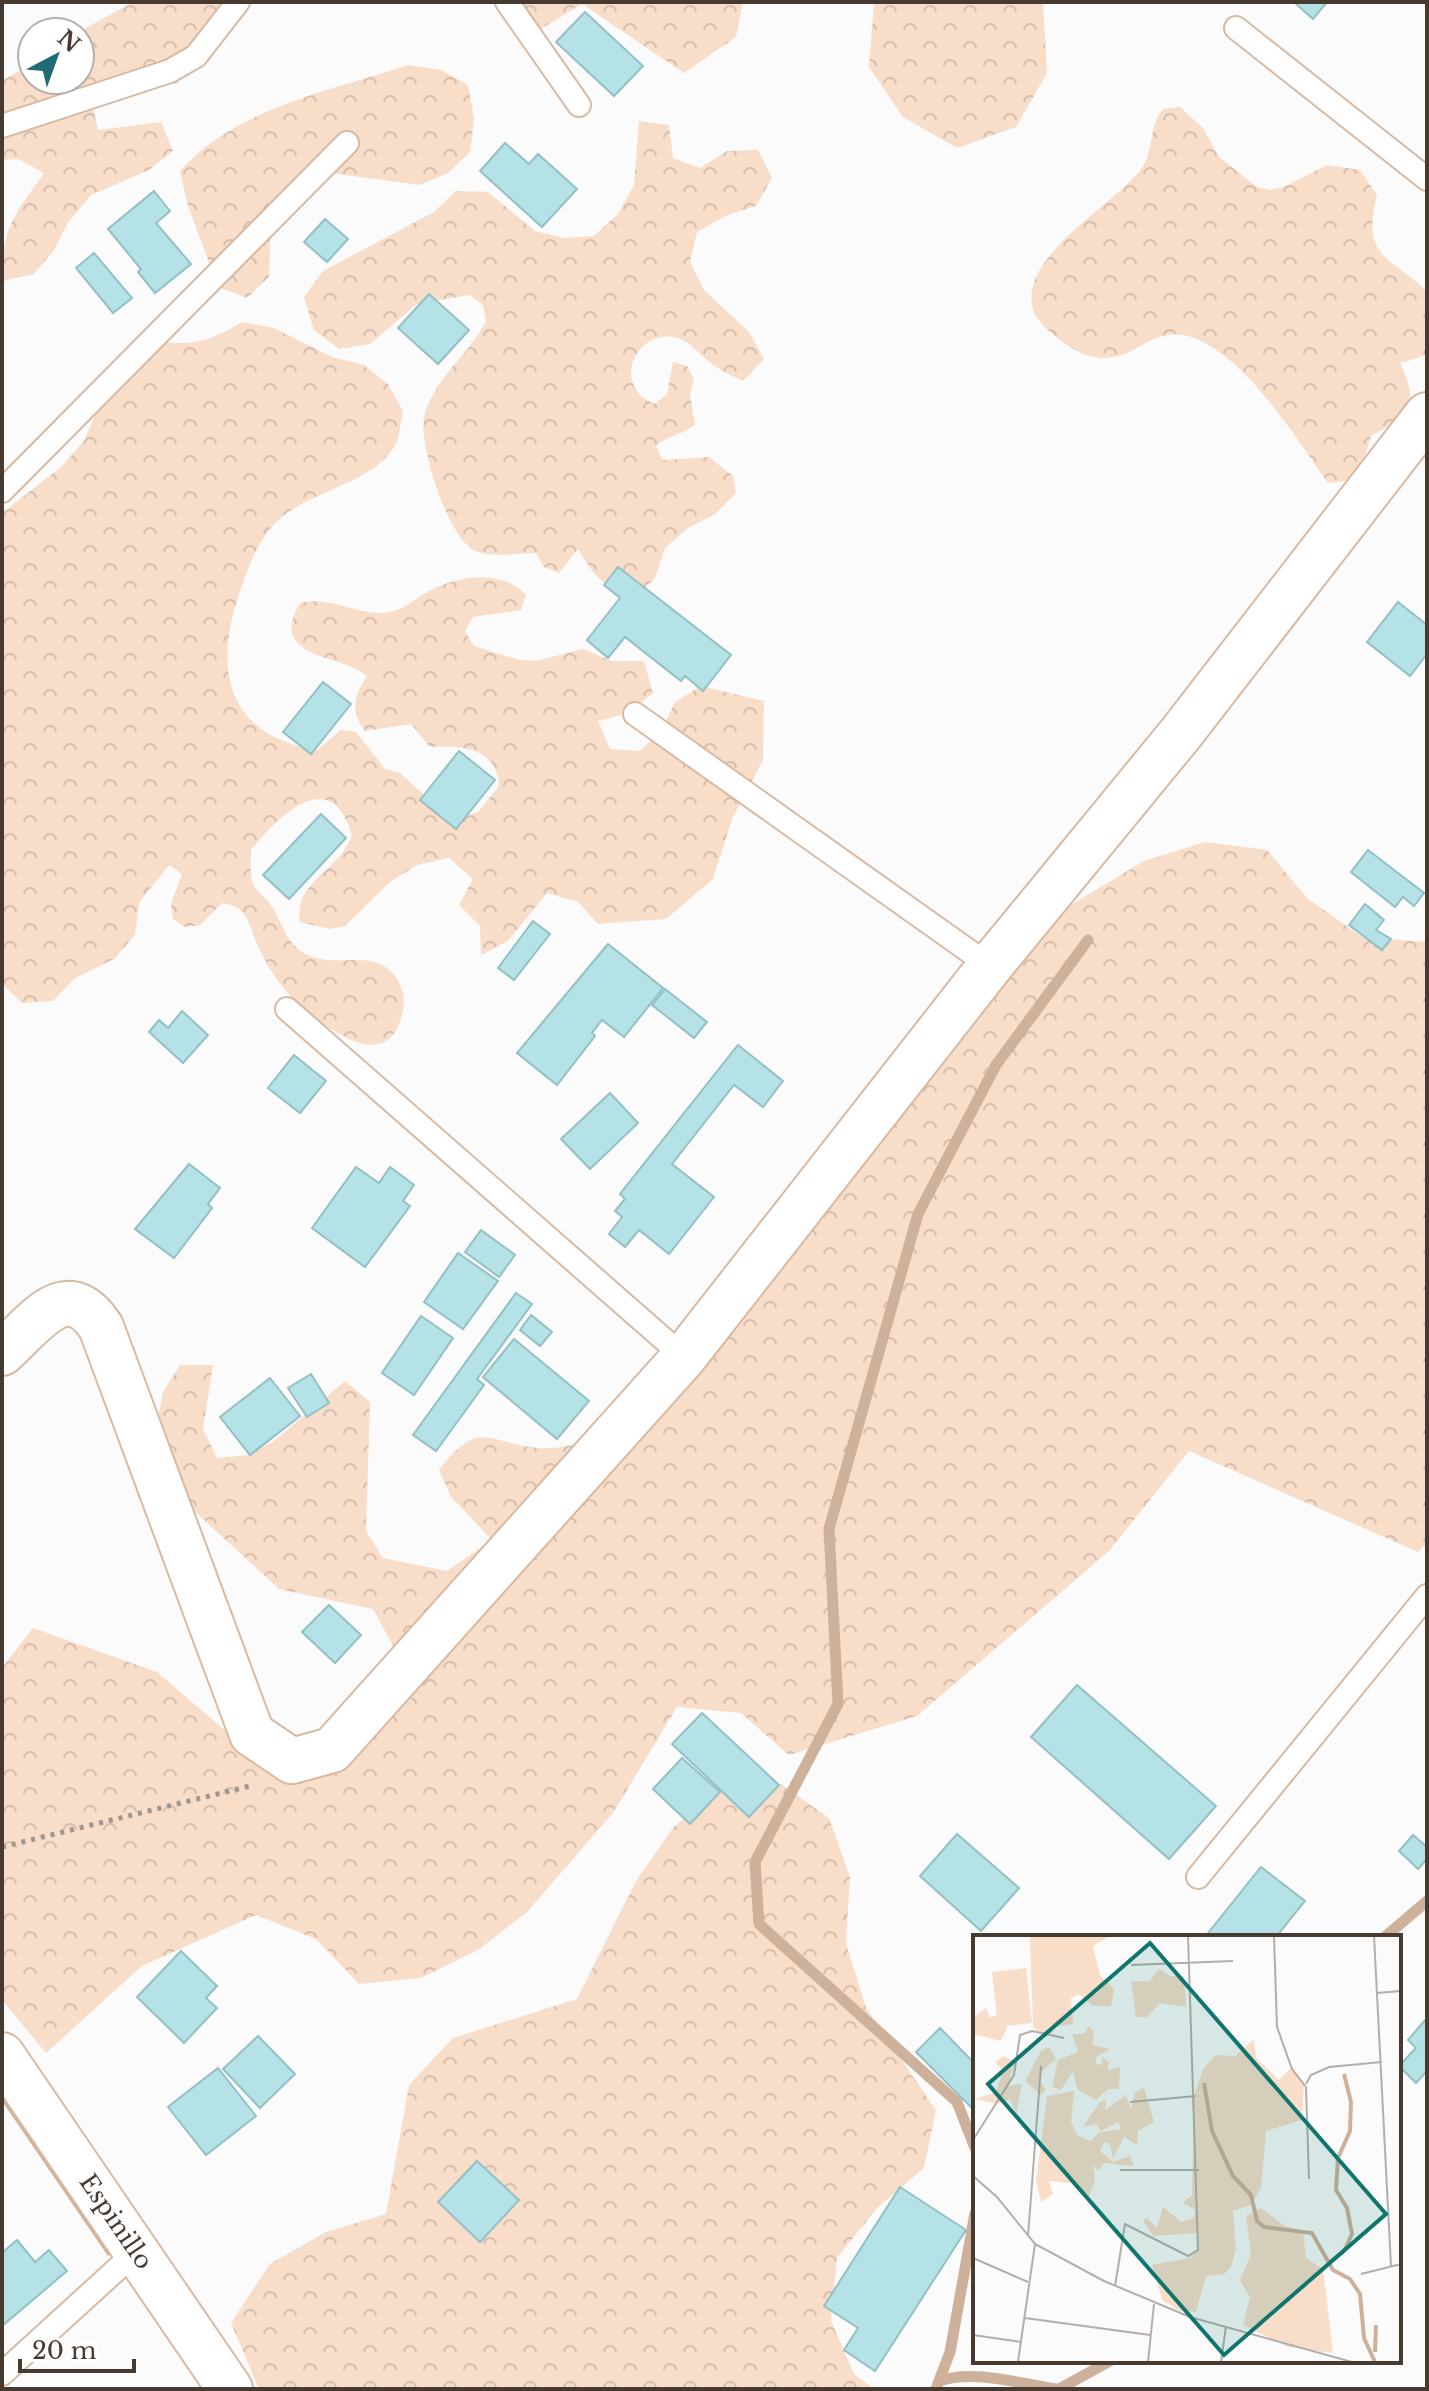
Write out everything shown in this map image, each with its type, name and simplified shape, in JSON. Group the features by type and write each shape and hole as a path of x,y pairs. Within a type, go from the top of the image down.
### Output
{"street":[{"path":"2,1353 59,1303 76,1302 90,1310 101,1327 252,1734 292,1761 332,1750 684,1357 990,966 1182,732 1427,415"},
{"name":"Espinillo","path":"2,2055 230,2389"}],"lane":[{"path":"2,126 170,71 196,56 238,2"},
{"path":"507,2 579,105"},
{"path":"1236,28 1427,179"},
{"path":"2,491 347,143"},
{"path":"635,714 990,966"},
{"path":"287,1009 684,1357"},
{"path":"1198,1877 1427,1596"},
{"path":"2,2374 138,2250"}],"path":[{"path":"2,1847 254,1785 292,1761"}],"green space":[{"path":"133,2 235,2 187,54 177,83 91,98 98,130 161,122 173,151 149,170 91,195 69,221 54,250 34,274 2,281 7,234 44,173 18,159 2,160 2,81 16,73 16,96 96,96 96,23"},
{"path":"503,2 743,2 736,37 684,73 582,4 529,36"},
{"path":"874,2 1043,2 1047,73 1016,127 957,148 903,117 869,67"},
{"path":"408,65 441,70 468,85 474,119 470,152 448,173 420,185 331,173 271,212 269,277 247,298 218,287 187,203 180,171 202,149 256,117 317,93"},
{"path":"1180,107 1203,128 1219,157 1257,187 1271,190 1286,186 1327,165 1360,170 1377,195 1373,215 1375,243 1389,261 1427,291 1427,355 1400,363 1410,390 1409,408 1396,421 1371,436 1358,479 1328,483 1254,384 1218,351 1199,340 1170,335 1116,357 1095,357 1061,341 1033,310 1032,288 1043,265 1060,244 1141,169 1155,123 1163,109"},
{"path":"639,121 669,125 673,158 700,168 727,151 758,150 772,178 756,206 725,216 697,232 690,262 704,290 749,332 764,359 743,381 718,368 680,339 660,337 639,351 633,362 631,374 634,386 655,404 667,394 673,362 687,366 694,379 690,394 695,425 656,446 663,460 709,457 733,476 736,493 715,514 688,528 665,548 655,578 636,597 601,580 578,549 559,573 544,567 536,553 497,555 475,551 465,543 445,509 425,444 425,413 437,388 486,322 483,305 470,295 417,304 370,344 339,349 314,330 304,297 323,271 434,212 456,191 488,192 535,231 564,238 594,236 618,214 634,185"},
{"path":"242,322 274,328 332,357 364,365 388,384 403,411 397,441 387,456 356,479 300,505 284,516 270,529 252,558 232,617 228,670 234,693 245,713 262,729 286,742 317,750 341,730 356,732 385,769 400,773 437,807 465,817 479,811 499,786 492,763 485,756 465,749 430,747 411,724 365,731 357,717 356,703 367,676 300,645 293,635 292,622 300,603 321,601 387,613 435,588 458,580 483,577 506,582 526,595 521,610 473,617 465,631 474,646 519,660 536,661 583,649 612,661 644,661 653,693 629,713 598,721 610,749 640,751 661,731 675,702 701,686 764,701 763,760 732,819 713,879 666,919 598,924 578,902 547,893 508,941 481,955 480,926 459,905 473,879 449,858 417,865 390,882 345,926 330,929 300,922 303,896 338,858 352,835 342,814 331,802 318,799 289,811 251,850 252,881 270,904 290,940 302,952 321,959 377,963 395,976 403,992 403,1010 397,1029 388,1040 376,1045 363,1044 336,1032 294,1000 267,964 248,921 237,908 222,903 200,925 185,927 173,919 171,904 182,874 169,865 139,903 135,935 114,959 75,978 53,1001 22,1003 2,984 2,513 61,467 84,441 108,385 150,341 176,343 208,339"},
{"path":"1205,842 1267,850 1307,898 1362,937 1427,942 1427,1543 1418,1552 1189,1451 1109,1551 917,1716 789,1755 741,1713 677,1707 613,1813 527,1912 478,1950 421,1978 359,1984 316,1939 256,1915 142,1966 46,2053 2,2000 2,1668 33,1628 157,1672 250,1752 320,1752 402,1662 373,1609 279,1589 166,1485 157,1422 163,1392 180,1365 213,1365 203,1429 217,1458 248,1455 274,1441 345,1381 370,1402 366,1531 383,1558 447,1571 492,1540 451,1497 439,1470 452,1454 474,1439 484,1438 537,1448 599,1440 981,959 1144,861"},
{"path":"781,1784 829,1818 850,1877 846,1943 866,2008 936,2110 924,2168 877,2208 837,2258 831,2321 854,2374 874,2389 259,2389 231,2323 270,2264 326,2232 386,2214 409,2085 453,2038 577,1999 636,1881 673,1828 718,1786"}],"shaded area":[{"path":"2,2093 111,2254 108,2256 2,2101"}],"building":[{"path":"1294,2 1327,2 1313,19"},
{"path":"585,12 643,66 614,96 556,42"},
{"path":"505,143 529,164 538,154 577,189 542,227 480,171"},
{"path":"154,191 170,211 156,223 191,264 155,293 138,272 141,269 108,229"},
{"path":"325,219 348,239 327,262 304,242"},
{"path":"94,253 132,298 113,313 76,268"},
{"path":"429,294 469,330 438,364 398,328"},
{"path":"618,567 731,655 703,691 685,676 681,681 625,637 608,658 587,640 620,598 604,585"},
{"path":"1398,602 1427,625 1427,654 1410,676 1367,642"},
{"path":"323,682 351,704 311,754 283,732"},
{"path":"459,751 495,780 456,829 420,800"},
{"path":"321,814 346,838 289,899 263,875"},
{"path":"1368,850 1424,893 1414,906 1403,897 1395,907 1351,872"},
{"path":"1365,904 1384,920 1376,930 1391,939 1382,950 1349,925"},
{"path":"533,921 550,934 514,980 498,968"},
{"path":"608,944 663,988 624,1037 602,1020 592,1033 595,1036 557,1085 517,1053"},
{"path":"665,989 707,1022 694,1038 652,1005"},
{"path":"182,1011 208,1035 183,1063 149,1032 159,1020 168,1028"},
{"path":"738,1045 783,1081 763,1107 734,1085 672,1164 714,1197 669,1254 639,1230 625,1247 609,1234 622,1217 615,1211 625,1199 620,1194"},
{"path":"294,1055 326,1081 300,1113 268,1088"},
{"path":"610,1093 638,1123 590,1169 561,1139"},
{"path":"189,1164 220,1188 208,1204 212,1208 174,1258 135,1229"},
{"path":"356,1167 379,1183 390,1167 414,1185 403,1201 410,1206 365,1267 312,1228"},
{"path":"481,1230 515,1255 499,1277 465,1252"},
{"path":"458,1253 498,1281 463,1329 424,1302"},
{"path":"516,1293 532,1304 477,1379 484,1385 436,1451 413,1435"},
{"path":"531,1315 552,1332 540,1346 520,1330"},
{"path":"421,1316 453,1338 414,1395 382,1373"},
{"path":"514,1339 589,1401 557,1439 483,1377"},
{"path":"311,1374 329,1403 307,1417 288,1388"},
{"path":"270,1378 300,1416 250,1455 220,1417"},
{"path":"329,1605 361,1635 335,1663 302,1632"},
{"path":"1077,1685 1216,1806 1169,1859 1031,1737"},
{"path":"702,1713 779,1785 749,1817 672,1744"},
{"path":"682,1758 720,1792 690,1824 653,1789"},
{"path":"957,1834 1019,1888 981,1931 920,1876"},
{"path":"1413,1835 1427,1847 1427,1859 1418,1869 1399,1851"},
{"path":"1261,1867 1305,1901 1278,1935 1207,1935"},
{"path":"181,1951 217,1986 206,1998 217,2008 184,2043 137,1997"},
{"path":"1426,2019 1427,2071 1416,2083 1401,2068 1401,2064 1416,2048 1408,2040"},
{"path":"940,2028 973,2062 973,2109 916,2052"},
{"path":"258,2036 295,2074 260,2108 223,2069"},
{"path":"218,2068 256,2116 206,2155 168,2107"},
{"path":"477,2161 519,2200 480,2242 438,2202"},
{"path":"900,2187 966,2230 875,2371 844,2350 858,2328 824,2306"},
{"path":"17,2240 35,2262 49,2250 67,2271 2,2326 2,2253"}],"waterway":[{"path":"973,2143 957,2102 759,1924 755,1862 838,1704 829,1529 918,1214 996,1065 1088,940"},
{"path":"1387,1935 1427,1901"},
{"path":"936,2389 950,2352 973,2224"},
{"path":"1059,2389 1106,2363"},
{"path":"939,2381 982,2377 1056,2389"}]}
